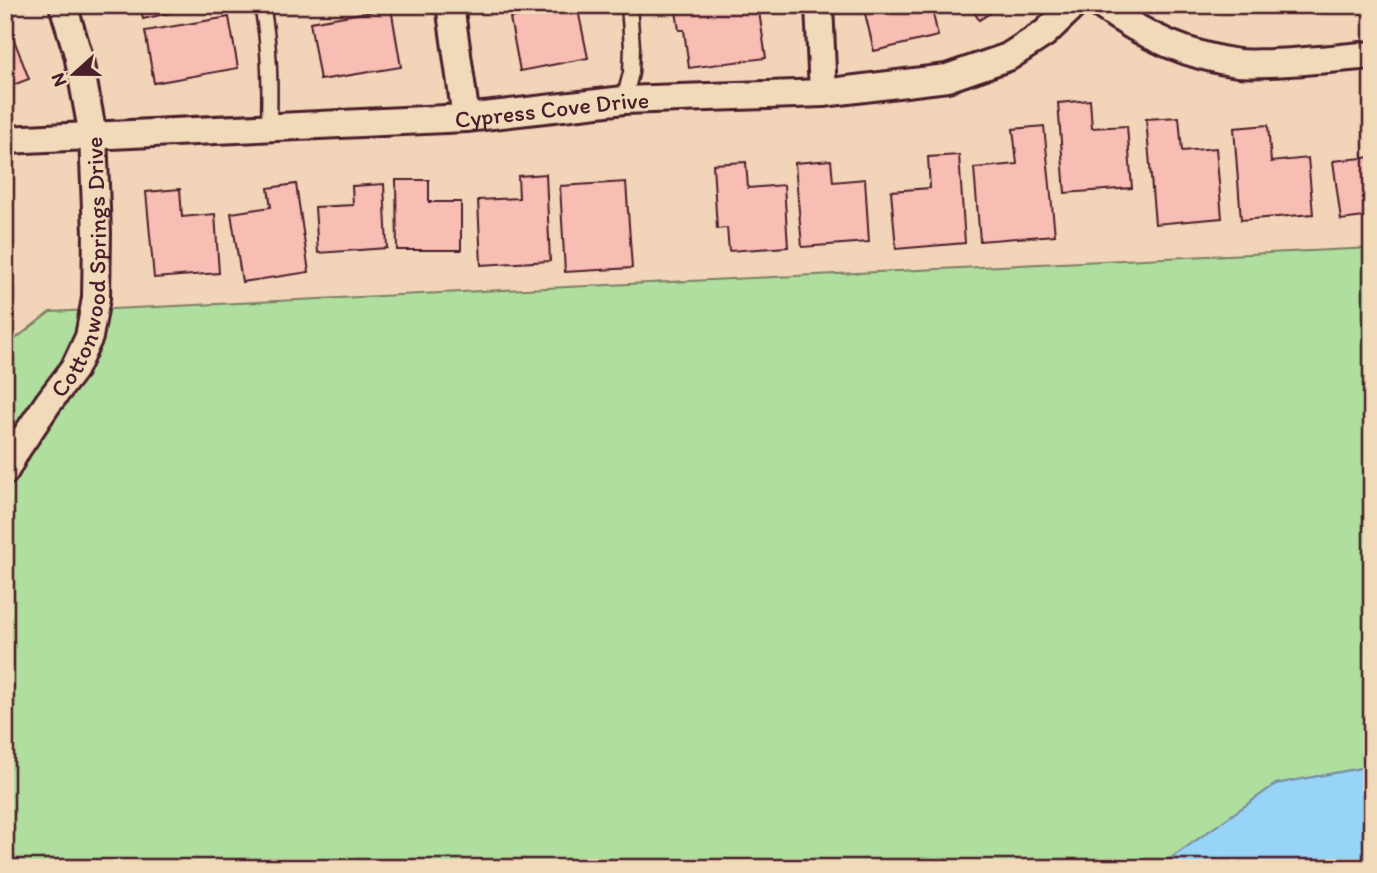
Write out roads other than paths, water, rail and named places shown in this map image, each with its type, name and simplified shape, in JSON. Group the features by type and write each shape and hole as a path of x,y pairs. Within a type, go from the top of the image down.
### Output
{"street":[{"name":"Cottonwood Springs Drive","path":"5,471 48,402 74,369 89,337 96,298 97,233 93,136 78,54 63,5"},
{"path":"450,5 466,118"},
{"path":"819,5 823,93"},
{"name":"Cypress Cove Drive","path":"5,140 466,118 624,100 823,93 947,78 1008,57 1045,33 1074,5"},
{"path":"1101,5 1121,20 1156,39 1195,55 1240,63 1298,62 1372,55"}],"lane":[{"path":"262,5 270,61 269,128"},
{"path":"624,100 631,73 629,5"}],"water":[{"path":"1372,766 1372,868 1157,868 1276,784"}]}
